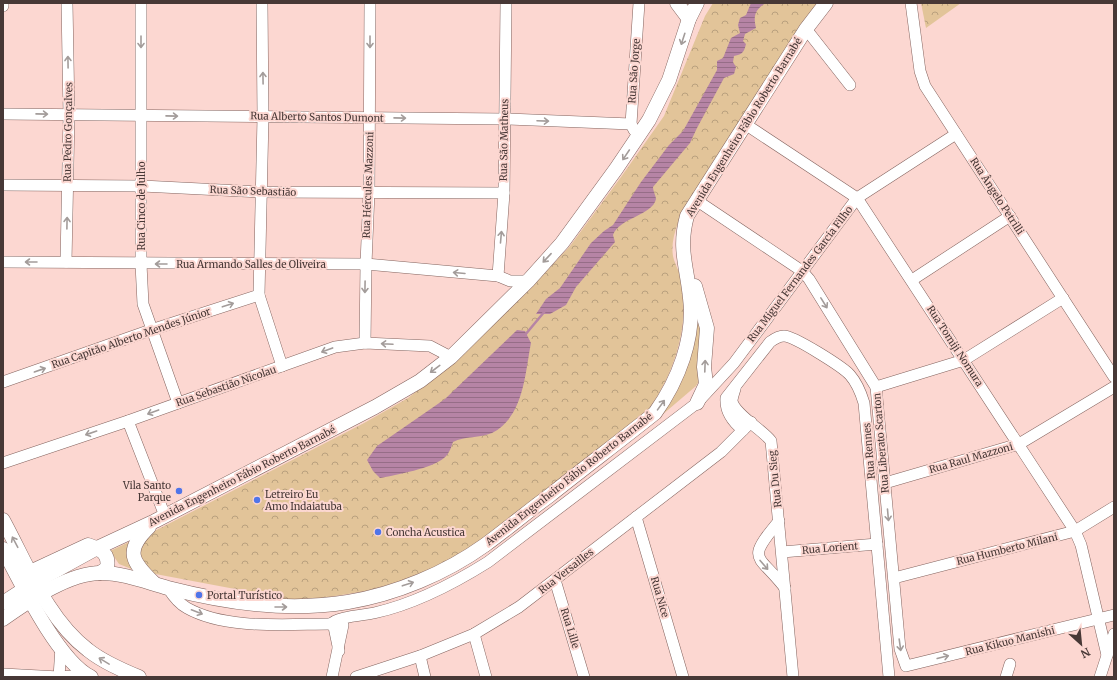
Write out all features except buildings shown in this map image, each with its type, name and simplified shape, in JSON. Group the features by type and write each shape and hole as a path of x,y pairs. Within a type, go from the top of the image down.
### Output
{"main road":[{"path":"677,3 689,19"},
{"name":"Avenida Engenheiro Fábio Roberto Barnabé","path":"32,587 97,548 160,518 375,407 420,381 451,357 528,281 578,223 638,137 669,80 689,19 697,3"},
{"name":"Avenida Engenheiro Fábio Roberto Barnabé","path":"32,587 100,573 122,575 218,599 274,607 338,603 378,594 414,582 444,570 484,546 655,413 664,400 672,387 680,366 689,331 691,299 682,247 683,230 687,216 806,29 826,3"},
{"path":"685,264 699,299 707,328 704,367 706,384 697,403"},
{"path":"160,518 136,541 134,551 138,567 162,586"},
{"path":"3,520 32,587 61,647 89,676"},
{"path":"97,548 106,554 108,562 107,568 100,573"},
{"path":"5,557 32,587 70,634 88,651 109,664 139,677"},
{"path":"3,603 32,587"},
{"path":"3,619 32,587"}],"street":[{"name":"Rua Pedro Gonçalves","path":"66,262 69,115 67,3"},
{"name":"Rua Cinco de Julho","path":"141,3 141,264 143,304 178,403"},
{"path":"262,3 263,117 259,295 282,366"},
{"name":"Rua Hércules Mazzoni","path":"365,343 369,192 370,3"},
{"name":"Rua São Matheus","path":"498,276 504,193 506,3"},
{"name":"Rua São Jorge","path":"631,124 639,3"},
{"name":"Rua Ângelo Petrilli","path":"911,3 920,72 925,86 1114,377"},
{"path":"806,29 850,85"},
{"name":"Rua Alberto Santos Dumont","path":"3,114 504,119 631,124"},
{"path":"631,124 638,137"},
{"name":"Rua Tomiji Nomura","path":"745,124 857,198 1075,531 1081,545 1109,658"},
{"name":"Rua Miguel Fernandes Garcia Filho","path":"162,586 178,602 187,608 211,618 235,622 263,624 336,626 334,621 343,617 352,618 388,610 428,595 476,570 593,484 697,403 734,363 857,198 956,134"},
{"name":"Rua São Sebastião","path":"3,185 142,186 261,192 504,193"},
{"name":"Rua Liberato Scarton","path":"696,200 802,271 809,279 876,387 900,649 906,666"},
{"path":"912,280 1010,216"},
{"name":"Rua Armando Salles de Oliveira","path":"3,262 141,264 366,264 498,276 510,281 528,281"},
{"name":"Rua Capitão Alberto Mendes Júnior","path":"3,382 151,330 259,295"},
{"path":"876,387 964,360 1063,298"},
{"name":"Rua Rennes","path":"743,430 728,411 725,405 726,398 770,342 776,337 784,336 792,338 840,365 851,376 860,389 864,403 889,677"},
{"name":"Rua Sebastião Nicolau","path":"3,463 128,421 335,347 365,343 430,346 451,357"},
{"path":"736,384 732,401 736,408 751,422"},
{"name":"Rua Raul Mazzoni","path":"885,483 1019,444 1114,387"},
{"path":"128,421 160,518"},
{"name":"Rua Versailles","path":"356,677 420,656 474,634 519,607 721,452 751,422"},
{"name":"Rua Du Sieg","path":"751,422 766,434 771,441 793,677"},
{"name":"Rua Humberto Milani","path":"894,578 1075,531 1114,507"},
{"name":"Rua Nice","path":"636,517 684,677"},
{"name":"Rua Du Sieg","path":"779,521 759,547 758,555 762,564 776,576 785,588"},
{"name":"Rua Lorient","path":"782,552 877,544"},
{"name":"Rua Lille","path":"555,580 584,677"},
{"name":"Rua Kikuo Manishi","path":"906,666 1114,616"},
{"path":"332,677 339,651 336,626"},
{"path":"474,634 486,677"},
{"path":"1100,677 1109,658 1114,634"},
{"path":"59,677 61,647"},
{"path":"420,656 425,677"},
{"path":"1006,677 1010,664"},
{"path":"3,674 59,677 89,676"}],"green space":[{"path":"713,3 820,3 802,25 689,200 679,220 674,235 672,249 674,260 683,285 684,302 681,334 666,381 649,409 499,528 470,548 434,568 392,584 366,591 317,599 270,600 235,589 150,573 146,569 141,556 143,537 364,423 408,398 460,357 530,289 570,246 664,116 705,16"},
{"path":"921,3 961,3 926,28"},
{"path":"696,302 703,324 699,381 696,386 655,421 488,552 485,549 664,407"},
{"path":"129,542 134,570 119,564 110,551"}],"shaded area":[{"path":"751,3 766,3 757,10 755,16 756,28 745,34 743,41 746,44 744,51 734,56 733,62 736,67 734,74 724,78 690,143 653,187 656,199 654,204 643,213 628,220 616,229 613,235 615,242 576,287 566,305 550,314 536,314 546,299 560,288 591,243 613,225 641,182 669,145 683,131 717,70 717,61 723,58 731,38 740,33 738,25 740,18 746,15"},
{"path":"517,330 525,331 531,343 524,380 517,405 503,426 487,435 453,442 450,451 446,456 439,462 432,465 414,471 380,478 373,471 367,460 377,446 445,399"}],"waterway":[{"path":"525,335 545,311"}],"place":[{"name":"Vila Santo Parque","path":"179,491"},
{"name":"Letreiro Eu Amo Indaiatuba","path":"257,500"},
{"name":"Concha Acustica","path":"378,532"},
{"name":"Portal Turístico","path":"199,595"}]}
